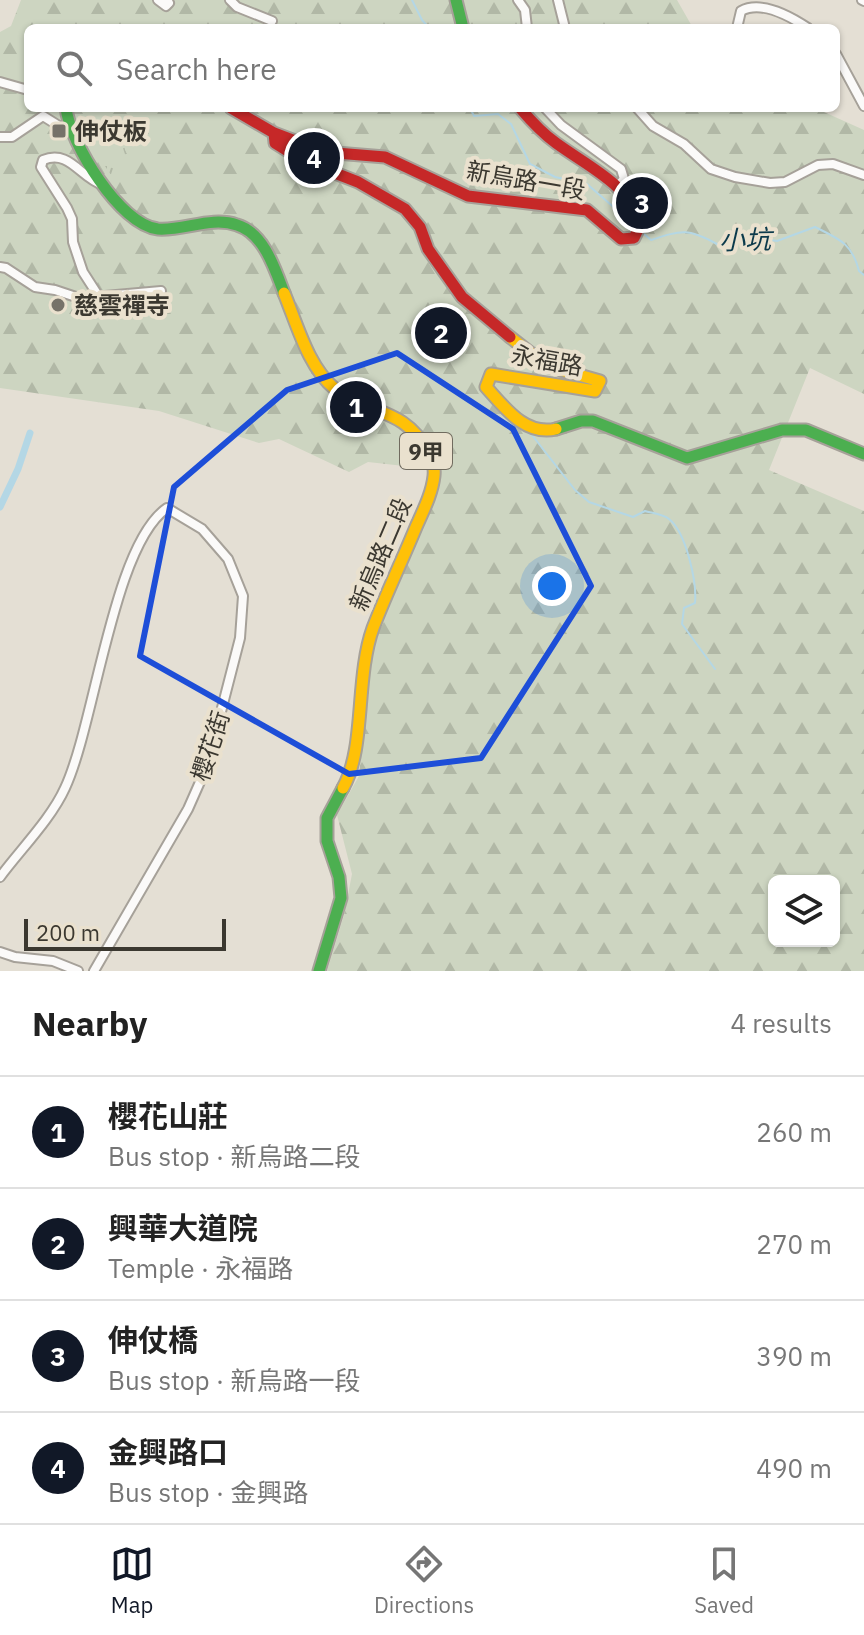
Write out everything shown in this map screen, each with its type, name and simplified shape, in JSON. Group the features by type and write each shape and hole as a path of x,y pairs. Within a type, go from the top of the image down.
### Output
{"main road":[{"path":"456,0 462,24"},
{"name":"新烏路二段","path":"67,112 69,128 104,185 129,216 148,227 161,230 228,223 244,226 255,235 326,378 335,388 404,423 420,440 433,463 431,492 372,631 361,682 353,771 327,818 327,841 339,877 341,898 319,971"},
{"name":"新烏路一段","path":"238,112 274,133 324,152 385,157 468,196 587,210 621,239 634,238 642,221 639,212 618,185 557,144 524,112"},
{"name":"永福路","path":"274,133 275,143 304,161 358,182 405,209 420,227 428,249 462,297 535,359 547,366 600,381 595,391 491,374 486,387 517,420 538,430 549,431 586,419 675,456 687,458 782,430 806,430 864,454"}],"street":[{"path":"158,0 166,6 169,3 167,0"},
{"path":"230,0 237,7 272,21"},
{"path":"518,0 525,10 527,24"},
{"path":"558,0 564,24"},
{"path":"738,24 741,11 750,5 777,11 801,24"},
{"path":"840,61 864,106"},
{"path":"0,82 24,89"},
{"path":"0,137 12,137 42,112 69,128"},
{"path":"549,112 561,125 621,169 624,179 618,185"},
{"path":"641,112 653,126 684,144 711,169 735,177 770,183 785,182 818,165 833,164 864,175"},
{"path":"101,300 83,272 73,242 72,219 41,167 43,160 53,156 66,158 91,181 104,185"},
{"path":"0,267 35,287 82,299 101,300 105,296 161,291"},
{"name":"櫻花街","path":"0,877 66,788 134,554 158,514 167,508 202,529 216,543 237,575 243,596 240,638 207,766 188,809 94,971"},
{"path":"0,952 15,957 53,961 78,971"}],"highlighted area":[{"path":"397,353 513,429 591,586 481,758 349,774 140,656 174,487 287,390"}],"green space":[{"path":"21,0 677,0 691,24 24,24 24,112 824,112 864,130 864,394 810,368 769,470 864,511 864,971 327,971 344,915 352,874 337,815 359,776 368,673 377,636 415,532 441,478 438,461 429,451 411,457 404,466 368,462 349,472 279,439 259,443 159,411 0,388 0,32 11,26"},
{"path":"96,132 124,146 127,157 113,178 83,133"}],"waterway":[{"name":"小坑","path":"412,0 426,24"},
{"name":"小坑","path":"472,112 474,116 498,114 511,124 530,164 555,177 587,184 633,224"},
{"name":"小坑","path":"644,234 651,240 685,232 717,244 749,237 777,241 815,227 843,243 864,275"},
{"path":"484,395 512,424 532,435 575,490 589,502 633,517 645,511 657,514 667,517 675,525 689,558 695,594 695,603 684,608 682,624 715,669"},
{"path":"0,507 18,469 30,433"}],"traffic: fast":[{"path":"456,0 462,24"},
{"path":"67,112 87,161 113,198 128,213 143,224 158,229 217,222 246,229 267,253 284,293"},
{"path":"556,429 581,421 593,421 687,458 782,430 806,430 864,454"},
{"path":"319,971 341,898 339,877 327,841 327,818 343,788"}],"traffic: slow":[{"path":"284,293 304,344 326,380 347,397 385,413 408,427 429,453 434,467 427,502 367,648 355,753 343,788"},
{"path":"510,337 547,366 600,381 595,391 491,374 486,387 516,418 535,428 556,429"}],"traffic: jam":[{"path":"238,112 274,133 324,152 385,157 468,196 587,210 621,239 634,238 642,221 626,196 605,176 546,135 524,112"},
{"path":"274,133 275,143 304,161 358,182 405,209 420,227 428,249 462,297 510,337"}],"place":[{"name":"伸仗板","path":"59,131"},
{"name":"金興路口","path":"314,158"},
{"name":"伸仗橋","path":"642,203"},
{"name":"慈雲禪寺","path":"58,305"},
{"name":"興華大道院","path":"441,333"},
{"name":"櫻花山莊","path":"356,407"}]}
